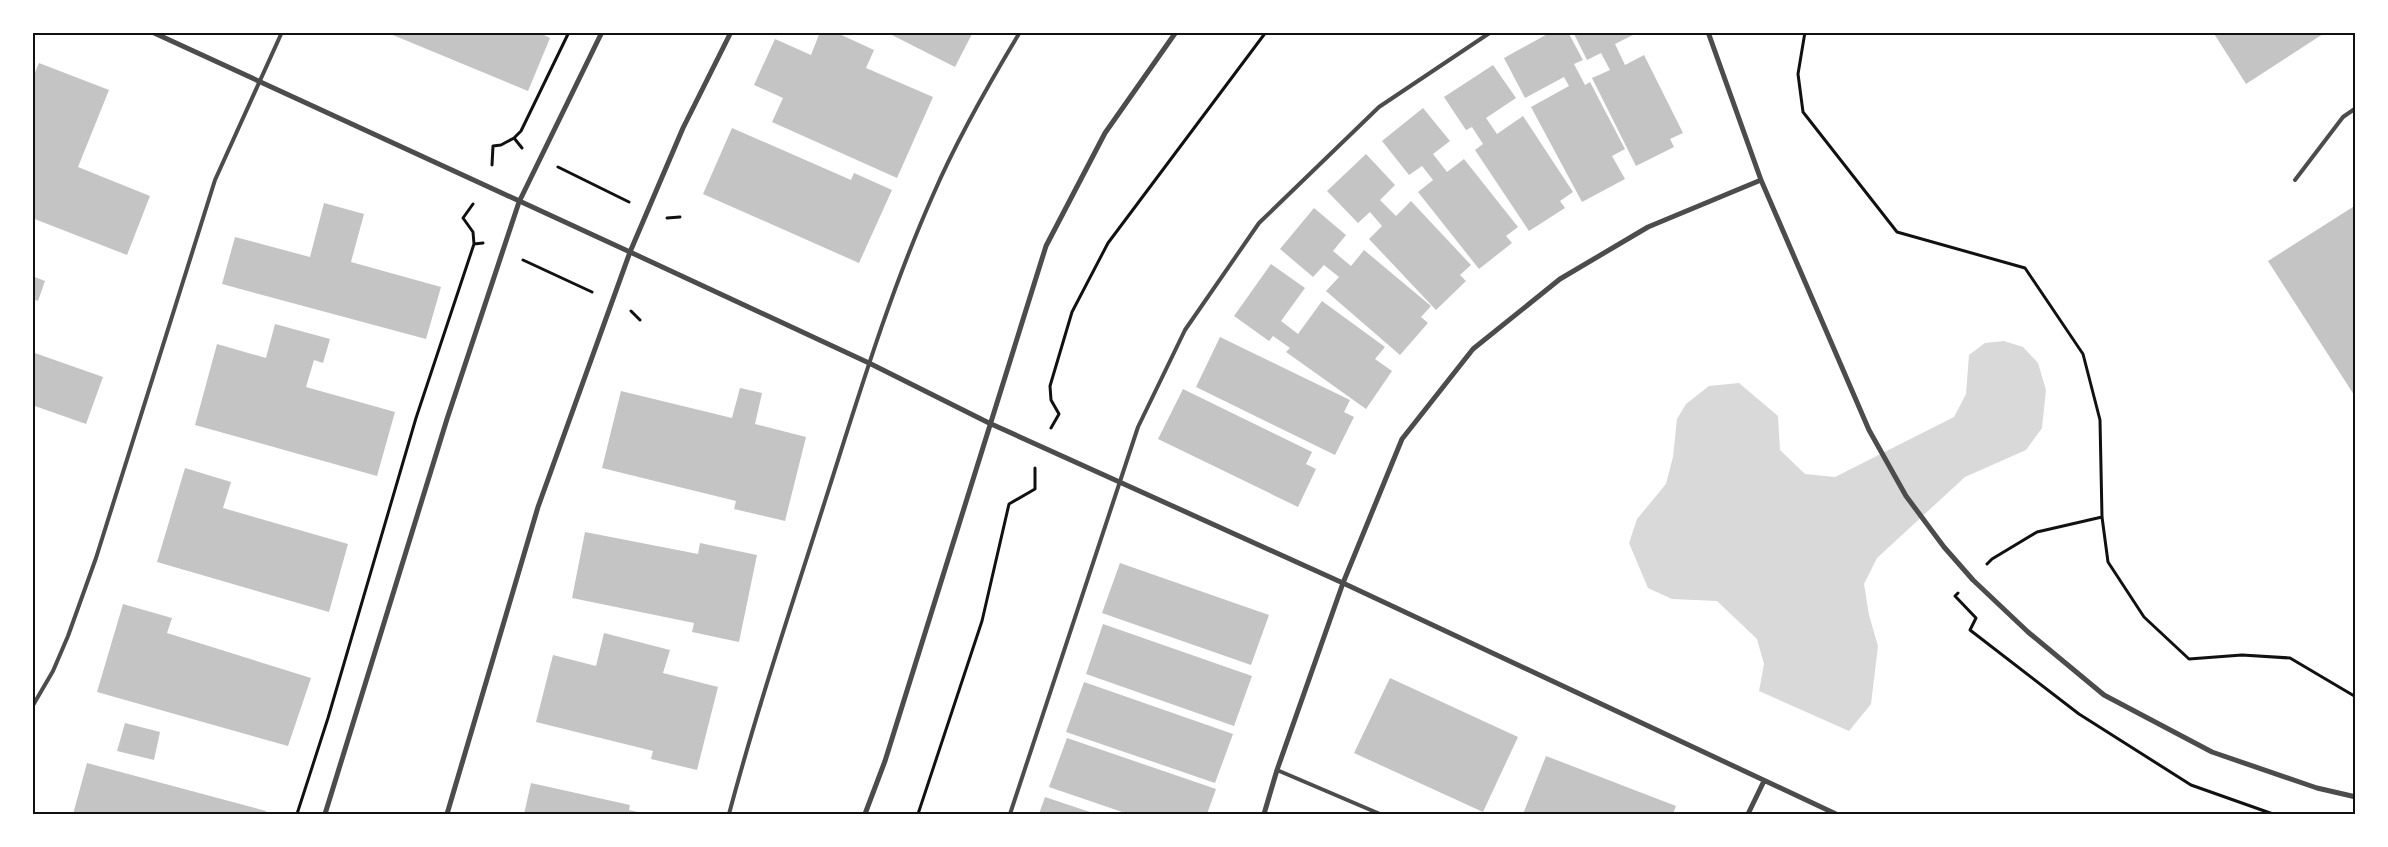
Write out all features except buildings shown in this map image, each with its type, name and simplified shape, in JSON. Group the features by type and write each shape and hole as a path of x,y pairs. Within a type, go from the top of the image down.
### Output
{"street":[{"path":"152,32 630,252 869,364 989,423 1343,583 1836,814"},
{"path":"325,814 444,428 519,202 602,32"},
{"path":"447,814 538,507 630,252 683,128 731,32"},
{"path":"865,814 885,761 989,423 1046,246 1105,133 1176,32"},
{"path":"1708,32 1761,180 1869,430 1906,496 1944,547 1973,580 2028,632 2104,695 2212,752 2317,788 2356,797"},
{"path":"1264,814 1277,770 1343,583 1402,439 1473,349 1560,279 1648,227 1761,180"},
{"path":"1748,814 1764,781"}],"lane":[{"path":"32,707 53,671 84,593 215,180 282,32"},
{"path":"729,814 750,736 869,364 932,197 970,119 1020,32"},
{"path":"1010,814 1138,428 1185,330 1259,223 1379,107 1491,32"},
{"path":"2295,180 2343,117 2356,108"},
{"path":"1277,770 1380,814"}],"path":[{"path":"569,32 521,130 514,138 525,152 665,218 680,217"},
{"path":"918,814 982,621 1009,504 1035,490 1035,470 1042,446 1058,414 1051,400 1050,386 1072,312 1108,243 1266,32"},
{"path":"1805,32 1798,74 1803,112 1897,232 2025,268 2083,354 2100,420 2102,517 2108,562 2144,617 2189,659 2242,655 2290,658 2356,698"}],"shaded area":[{"path":"2004,341 2023,347 2038,363 2046,390 2042,428 2026,450 1965,477 1877,558 1864,584 1869,615 1878,646 1871,704 1849,731 1759,691 1764,664 1757,639 1717,601 1672,599 1648,588 1629,543 1637,519 1666,484 1673,457 1677,419 1686,404 1709,386 1739,383 1778,416 1780,450 1805,474 1835,477 1954,417 1966,394 1969,355 1985,343"}]}
